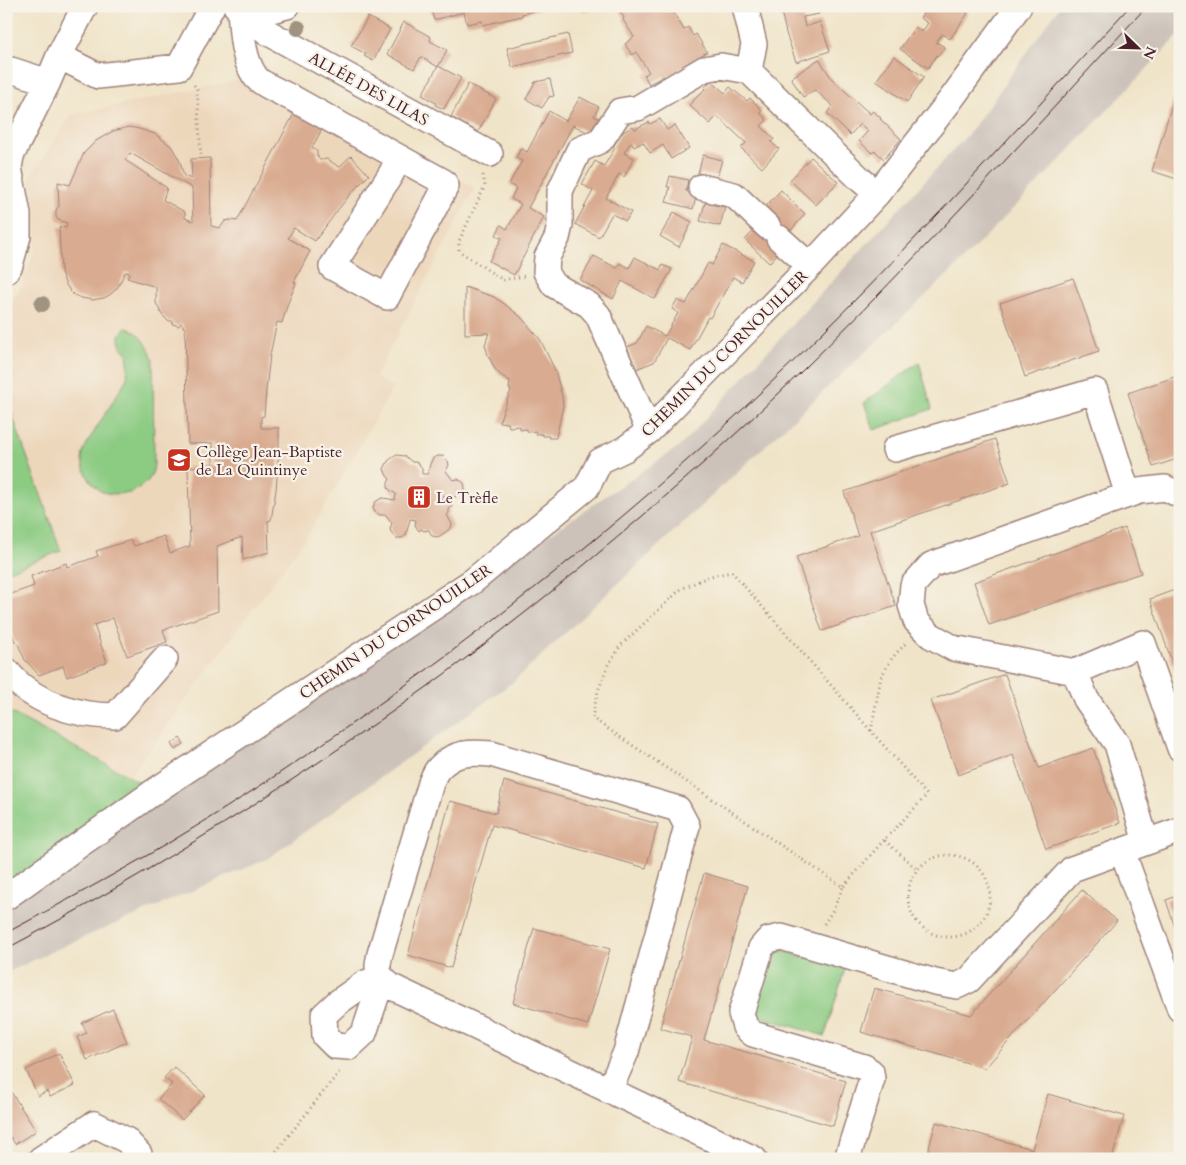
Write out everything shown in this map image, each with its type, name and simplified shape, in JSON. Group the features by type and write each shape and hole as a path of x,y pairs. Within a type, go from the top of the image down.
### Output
{"street":[{"path":"6,271 10,265 18,236 18,214 8,168 11,156 85,6"},
{"path":"59,56 98,76 179,67 212,6"},
{"path":"287,6 260,13 243,12 242,39 248,62 256,78 444,182 446,186 387,297 332,267 391,174 399,158"},
{"path":"745,6 754,44 749,71"},
{"name":"CHEMIN DU CORNOUILLER","path":"6,896 155,791 473,581 586,487 600,461 625,449 649,431 810,266 877,194 949,102 1019,6"},
{"name":"ALLÉE DES LILAS","path":"243,12 267,32 486,161"},
{"path":"649,431 598,316 588,305 554,285 546,272 547,257 557,238 560,225 560,191 579,150 601,140 620,111 638,108 704,69 721,66 749,71 877,194"},
{"path":"6,71 11,70 48,82"},
{"path":"701,187 734,195 810,266"},
{"path":"895,449 1095,390 1128,495"},
{"path":"1180,494 1165,488 1139,491 931,565 913,585 911,605 916,621 930,635 953,648 1075,672 1143,642 1180,748"},
{"path":"6,670 13,678 40,699 69,710 99,716 115,716 166,659"},
{"path":"1075,672 1086,698 1117,744 1146,842"},
{"path":"609,1091 626,1052 687,826 678,809 491,754 472,752 453,756 438,769 431,783 380,954 377,970 382,979 392,987 609,1091 754,1159"},
{"path":"847,1159 872,1079 871,1072 864,1068 753,1034 745,1027 741,1013 761,948 768,940 781,937 935,982 957,986 969,980 1072,869 1180,830"},
{"path":"1122,851 1180,1009"},
{"path":"382,979 364,1033 349,1047 335,1046 325,1036 324,1015 364,983 382,979"},
{"path":"41,1159 94,1124 126,1140 139,1154"}],"path":[{"path":"179,67 197,88 201,159"},
{"path":"486,161 485,186 459,241 459,251 503,280 546,272"},
{"path":"811,946 833,910 843,887 927,795 732,572 710,576 681,589 621,645 608,665 598,691 592,718 843,887"},
{"path":"871,732 881,677 892,658 923,628"},
{"path":"884,840 918,870"},
{"path":"948,855 961,856 974,863 983,872 989,885 990,899 987,912 980,924 969,932 956,937 936,935 919,925 912,914 908,901 908,888 913,875 918,870 922,864 934,857 948,855"},
{"path":"270,1159 349,1059 352,1044"}],"shaded area":[{"path":"1060,6 1180,6 1180,34 955,268 513,682 267,859 66,945 6,973 6,903 681,445 971,131"},
{"name":"Collège Jean-Baptiste de La Quintinye","path":"263,75 475,188 375,377 393,388 310,532 130,776 6,710 6,307 22,286 35,247 36,213 30,177 71,115"}],"green space":[{"path":"126,328 131,329 140,336 153,359 154,464 148,481 132,493 110,494 100,491 89,479 82,461 83,452 89,440 127,378 127,353 122,347 120,340 120,335"},
{"path":"919,362 932,409 874,430 864,403"},
{"path":"6,398 61,551 6,572"},
{"path":"6,710 145,785 6,887"},
{"path":"773,948 845,969 825,1036 754,1015"}],"building":[{"path":"430,6 540,6 541,9 522,14 522,16 483,25 482,21 467,24 464,12 434,20"},
{"path":"582,6 606,6 606,7 583,12"},
{"path":"617,6 667,6 670,12 672,10 684,30 688,27 693,36 696,34 707,52 666,78 664,76 649,84 644,75 649,72 636,52 632,55 625,44 634,37"},
{"path":"782,6 817,6 819,14 803,17 805,27 820,22 830,51 796,62 786,33 781,11 783,11"},
{"path":"928,6 958,6 968,13 950,39 942,34 936,42 945,47 928,68 900,49 915,27 922,32 928,23 920,18"},
{"path":"368,17 390,29 373,61 364,56 366,54 351,46"},
{"path":"404,22 431,37 430,41 447,50 438,67 421,57 414,69 387,54"},
{"path":"568,34 572,53 512,67 507,48"},
{"path":"894,56 924,77 907,102 876,81"},
{"path":"819,59 832,79 870,114 873,111 901,139 884,159 875,151 872,153 859,141 868,131 860,124 850,135 827,113 833,106 815,90 803,97 791,78"},
{"path":"438,66 461,78 444,109 422,95"},
{"path":"550,79 554,96 549,97 542,108 526,99 535,82"},
{"path":"711,81 725,93 730,87 747,101 750,98 762,110 760,113 767,120 761,126 774,139 771,142 779,149 762,168 741,148 746,143 717,116 710,124 689,105"},
{"path":"468,84 496,99 478,132 451,117"},
{"path":"1175,94 1180,95 1180,180 1152,171"},
{"path":"580,97 599,107 594,116 603,121 595,136 573,125 528,208 544,217 514,275 489,261 502,238 496,235 501,225 507,229 521,204 511,199 516,188 509,184 522,161 516,158 521,148 527,152 549,111 566,121"},
{"path":"296,110 324,125 312,148 317,151 320,160 327,159 339,167 351,156 369,175 353,191 315,241 294,228 288,238 310,251 294,282 296,283 282,323 277,322 270,355 264,416 261,417 261,428 279,428 276,490 271,520 268,521 269,552 243,560 242,537 217,546 218,611 163,630 167,642 127,656 113,618 94,625 107,662 67,677 63,666 39,675 25,660 17,642 15,642 6,617 6,596 34,586 31,576 66,563 67,567 90,559 98,556 96,551 131,540 134,546 164,536 170,553 190,546 188,467 213,466 213,443 188,444 185,328 181,323 179,326 172,324 171,320 169,322 162,315 156,303 156,287 127,278 130,273 125,272 118,287 111,294 104,298 92,300 74,295 65,283 61,272 59,227 66,228 67,223 58,220 56,217 56,210 59,206 58,182 70,185 84,153 96,141 113,131 129,127 139,129 155,134 171,146 179,159 184,176 192,179 191,159 210,158 211,226 220,228 225,221 237,221","holes":["130,153 192,188 193,221 185,218 185,212 163,200 167,188 125,160"]},
{"path":"660,119 667,130 675,125 689,148 671,159 663,145 650,153 643,142 634,147 631,142 624,153 634,158 624,177 619,174 606,198 631,212 626,221 612,214 599,237 575,224 593,191 582,184 595,161 604,166 615,148 613,147 620,135 633,126 635,129"},
{"path":"703,155 722,160 717,177 698,173"},
{"path":"811,157 838,182 816,205 790,180"},
{"path":"670,176 688,180 686,191 697,193 693,209 666,202 670,187 667,187"},
{"path":"781,190 805,214 788,234 783,248 769,263 745,240 759,225 763,209"},
{"path":"705,203 725,207 720,226 700,221"},
{"path":"674,212 692,222 679,247 660,236"},
{"path":"723,245 754,261 742,282 733,277 690,350 667,338 654,362 636,369 627,347 637,343 646,326 665,336 678,313 672,309 677,300 686,304 708,263 712,265"},
{"path":"594,256 617,268 620,263 629,268 635,257 660,270 662,265 672,269 655,299 622,281 613,299 580,280"},
{"path":"1073,278 1099,351 1025,377 1000,303"},
{"path":"465,287 494,297 506,305 521,317 540,339 555,370 562,396 563,406 556,438 536,434 536,431 520,430 520,426 509,427 508,423 499,422 511,390 509,389 510,381 495,369 488,355 485,345 489,333 465,334"},
{"path":"1180,375 1180,458 1153,467 1128,393"},
{"path":"995,439 1010,483 870,531 896,606 822,631 796,557 858,536 844,492"},
{"name":"Le Trèfle","path":"396,455 405,456 412,462 419,464 422,468 422,474 428,474 433,458 443,456 449,465 446,471 453,480 458,479 464,483 465,491 460,495 454,497 443,495 441,500 452,507 447,515 452,524 451,528 440,536 432,536 429,530 424,531 421,529 419,531 415,525 416,520 410,519 406,535 402,538 396,538 390,529 392,523 386,515 380,515 374,511 375,502 380,499 395,500 396,494 388,488 390,479 384,469 388,461"},
{"path":"1125,528 1141,573 989,625 974,582"},
{"path":"1180,588 1180,682 1179,682 1150,599"},
{"path":"1005,674 1039,768 1093,748 1120,823 1046,849 1013,755 958,775 931,700"},
{"path":"180,738 184,744 175,750 171,744"},
{"path":"504,781 658,824 646,868 492,825 451,968 408,955 450,801 496,813"},
{"path":"704,873 748,886 704,1040 846,1081 833,1126 679,1082 692,1037 660,1028"},
{"path":"1082,890 1117,921 985,1068 861,1032 874,988 971,1015"},
{"path":"1180,895 1180,940 1179,940 1166,900"},
{"path":"534,928 610,949 588,1025 513,1003"},
{"path":"113,1009 127,1042 87,1060 77,1037 87,1033 82,1023"},
{"path":"59,1053 75,1085 50,1097 47,1091 38,1096 26,1070"},
{"path":"174,1067 205,1095 182,1120 158,1099 172,1084 164,1078"},
{"path":"6,1084 36,1131 15,1144 6,1130"},
{"path":"1048,1094 1124,1116 1112,1159 926,1159 936,1122 1032,1149"}],"tram line":[{"path":"6,933 167,844 285,769 343,730 445,656 576,555 660,484 742,410 843,313 988,161 1130,6"},
{"path":"6,949 170,856 328,756 463,661 586,563 739,431 860,314 976,192 1147,6"}],"place":[{"name":"Collège Jean-Baptiste de La Quintinye","path":"179,460"},
{"name":"Le Trèfle","path":"419,497"}]}
